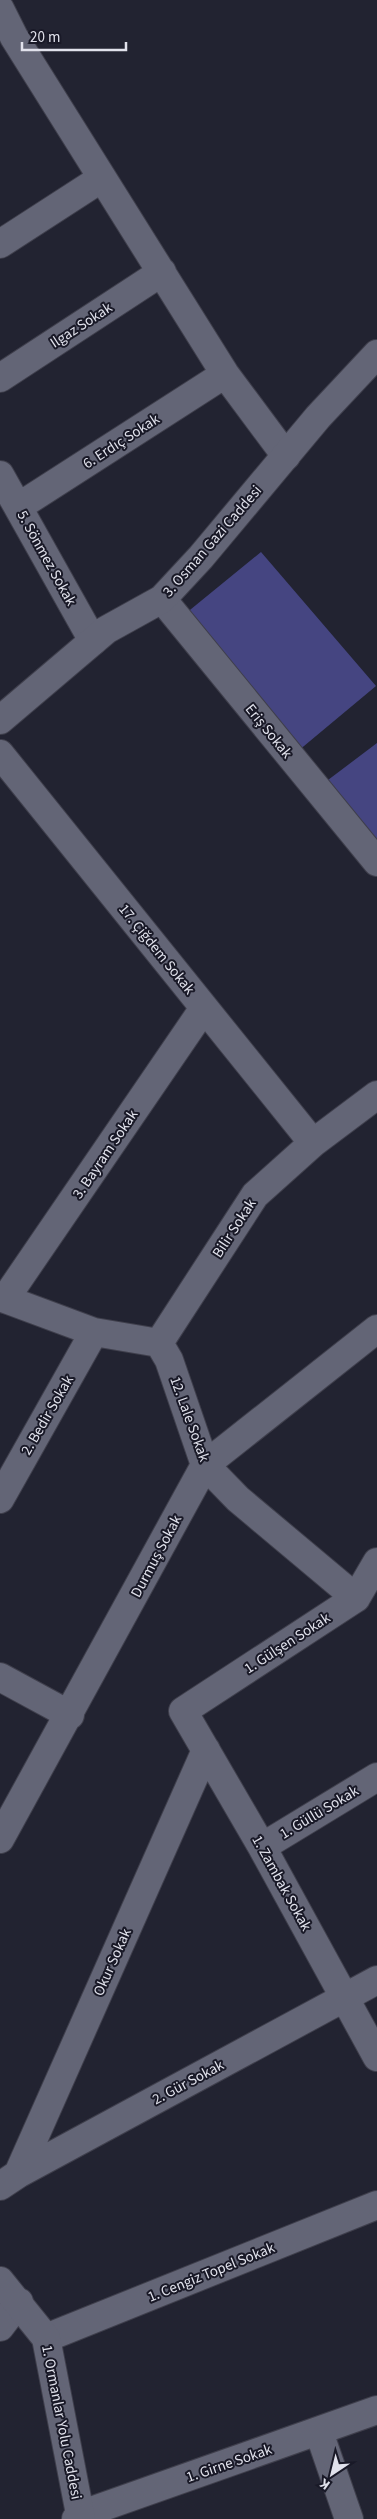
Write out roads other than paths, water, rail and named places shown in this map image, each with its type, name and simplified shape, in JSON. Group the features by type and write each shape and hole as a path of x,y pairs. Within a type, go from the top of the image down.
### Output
{"street":[{"path":"0,9 7,41 102,178 224,374 286,456"},
{"path":"0,244 102,178"},
{"name":"Ilgaz Sokak","path":"0,378 162,272"},
{"name":"3. Osman Gazi Caddesi","path":"0,720 106,630 162,599 201,557 286,456 377,354"},
{"name":"6. Erdıç Sokak","path":"18,507 224,374"},
{"name":"5. Sönmez Sokak","path":"0,475 93,641"},
{"name":"Eriş Sokak","path":"162,599 377,862"},
{"name":"17. Çiğdem Sokak","path":"0,754 313,1144"},
{"name":"3. Bayram Sokak","path":"3,1298 204,1008"},
{"name":"Bilir Sokak","path":"159,1344 255,1194 313,1144 377,1095"},
{"path":"3,1298 94,1332 159,1344"},
{"name":"Durmuş Sokak","path":"0,1839 70,1715 205,1466 377,1329"},
{"name":"2. Bedir Sokak","path":"0,1499 94,1332"},
{"name":"12. Lale Sokak","path":"159,1344 170,1360 205,1466 238,1499 356,1598"},
{"name":"1. Gülşen Sokak","path":"183,1711 356,1598 377,1562"},
{"path":"0,1677 70,1715"},
{"name":"1. Zambak Sokak","path":"183,1711 262,1846 377,2057"},
{"name":"Okur Sokak","path":"9,2180 206,1750"},
{"name":"1. Güllü Sokak","path":"262,1846 377,1777"},
{"name":"2. Gür Sokak","path":"9,2180 377,1980"},
{"name":"1. Cengiz Topel Sokak","path":"46,2338 377,2205"},
{"name":"1. Ormanlar Yolu Caddesi","path":"0,2281 19,2302 46,2338 79,2518"},
{"path":"0,2327 19,2302"},
{"name":"1. Girne Sokak","path":"79,2518 377,2410"},
{"path":"319,2432 350,2519"}]}
